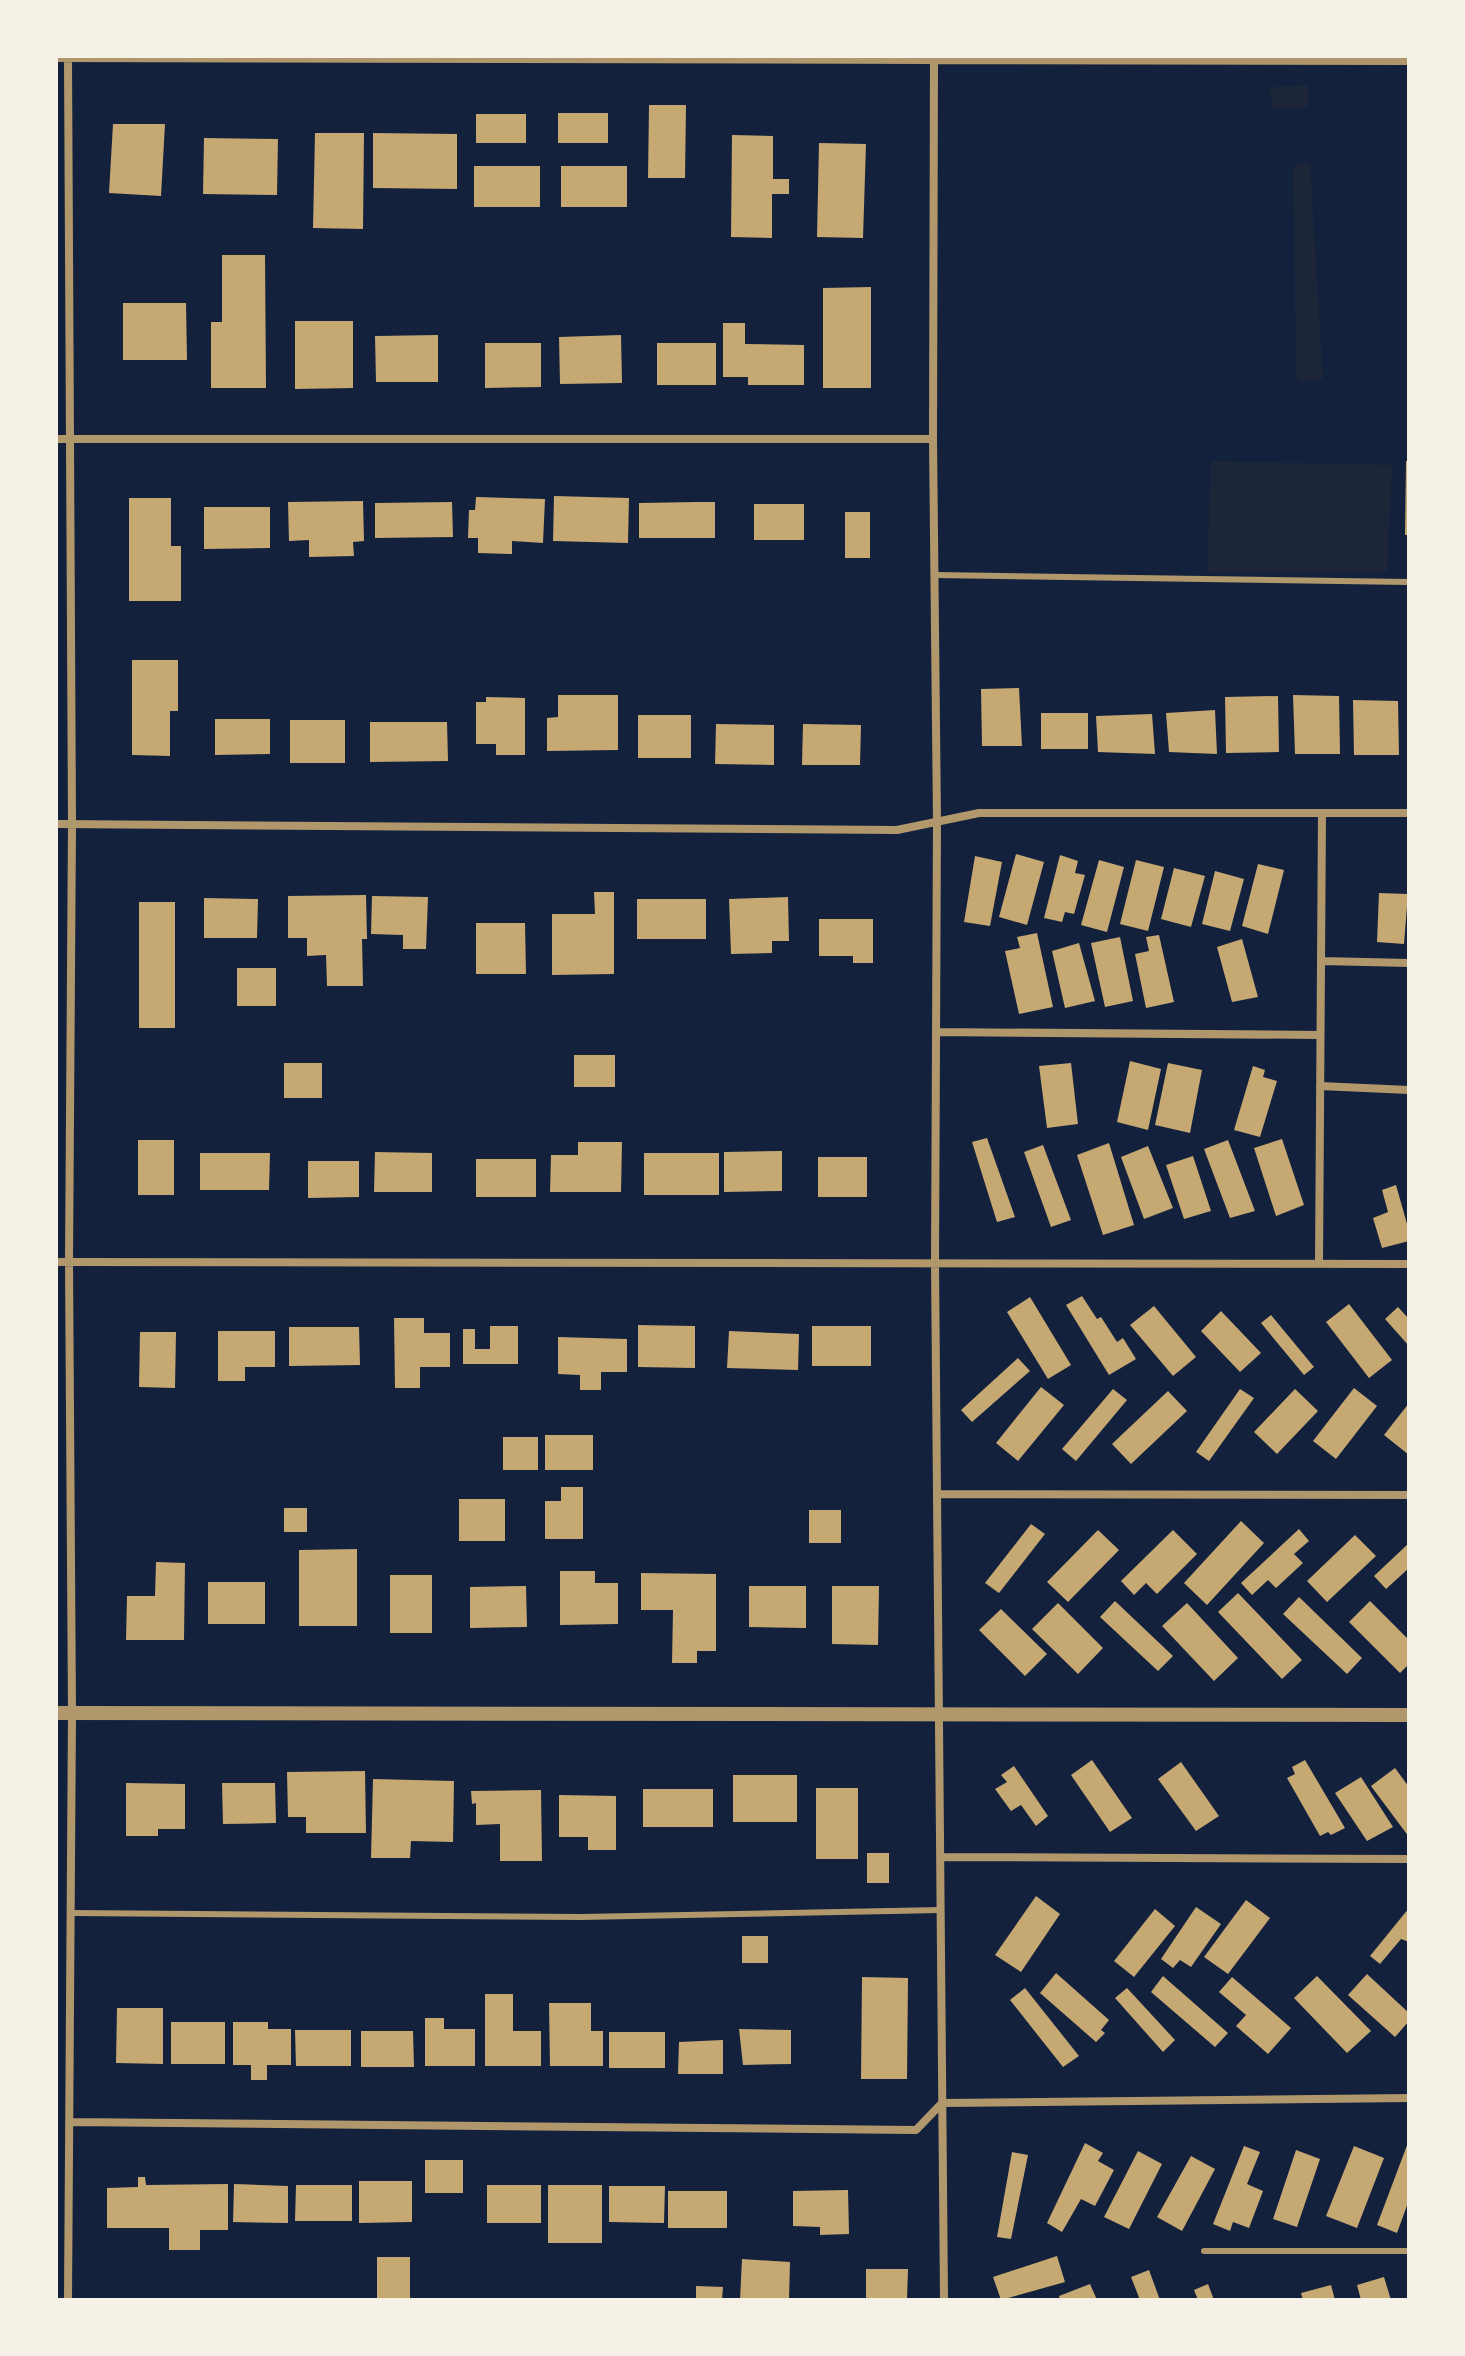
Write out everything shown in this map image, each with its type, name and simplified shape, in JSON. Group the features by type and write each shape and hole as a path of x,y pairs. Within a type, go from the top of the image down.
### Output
{"street":[{"path":"56,58 1195,58 1409,61"},
{"path":"68,58 72,824 69,1262 72,1713 68,2300"},
{"path":"934,58 935,1263 944,2300"},
{"path":"56,439 933,439"},
{"path":"56,824 897,830 979,813 1409,813"},
{"path":"1319,1264 1322,813"},
{"path":"1321,961 1409,963"},
{"path":"936,1032 1320,1035"},
{"path":"1320,1086 1409,1090"},
{"path":"56,1262 1409,1264"},
{"path":"938,1494 1409,1495"},
{"path":"56,1713 1409,1715"},
{"path":"941,1857 1409,1859"},
{"path":"70,2122 916,2130 942,2103 1409,2098"}],"lane":[{"path":"935,575 1409,582"},
{"path":"71,1913 581,1917 941,1910"},
{"path":"1204,2251 1409,2251"}],"shaded area":[{"path":"1308,85 1308,107 1273,108 1271,87"},
{"path":"1296,164 1310,165 1321,381 1301,381 1296,377 1293,168"},
{"path":"1211,461 1392,465 1387,571 1207,572"}],"building":[{"path":"649,105 686,105 685,178 648,178"},
{"path":"558,113 608,113 608,143 558,143"},
{"path":"476,114 526,114 526,143 476,143"},
{"path":"113,124 165,124 161,196 109,193"},
{"path":"315,133 364,133 363,229 313,228"},
{"path":"373,133 457,134 457,189 373,188"},
{"path":"732,135 773,136 773,179 789,179 789,194 772,194 772,238 731,237"},
{"path":"204,138 278,139 277,195 203,194"},
{"path":"819,143 866,144 863,238 817,237"},
{"path":"474,166 540,166 540,207 474,207"},
{"path":"561,166 627,166 627,207 561,207"},
{"path":"222,255 265,255 266,388 211,388 211,322 222,322"},
{"path":"871,287 871,388 823,388 823,288"},
{"path":"123,303 186,303 187,360 123,360"},
{"path":"295,321 353,321 353,388 295,389"},
{"path":"723,323 745,323 745,344 804,345 804,385 748,385 748,377 723,377"},
{"path":"438,335 438,382 376,382 375,336"},
{"path":"621,335 622,383 560,384 559,337"},
{"path":"485,343 541,343 541,387 485,388"},
{"path":"657,343 716,343 716,385 657,385"},
{"path":"1406,461 1409,461 1409,535 1405,535"},
{"path":"554,496 629,498 628,543 553,541"},
{"path":"476,497 545,499 543,543 512,541 512,554 478,553 478,538 468,538 469,510 475,510"},
{"path":"129,498 171,498 171,546 181,546 181,601 129,601"},
{"path":"363,501 364,541 353,542 354,556 309,557 309,540 289,541 288,502"},
{"path":"452,502 453,537 375,538 375,503"},
{"path":"715,502 715,538 639,538 639,503"},
{"path":"754,504 804,504 804,540 754,540"},
{"path":"204,507 270,507 270,548 204,549"},
{"path":"845,512 870,512 870,558 845,558"},
{"path":"132,660 178,660 178,711 170,711 170,756 132,755"},
{"path":"1019,688 1022,746 982,746 981,689"},
{"path":"558,695 618,695 618,750 547,751 547,718 558,717"},
{"path":"1293,695 1339,696 1340,754 1295,754"},
{"path":"1278,696 1279,752 1226,753 1225,697"},
{"path":"486,697 525,698 525,755 496,755 496,744 476,744 476,702 486,702"},
{"path":"1353,700 1398,701 1399,755 1354,755"},
{"path":"1215,710 1217,754 1169,752 1166,713"},
{"path":"1041,713 1088,713 1088,749 1041,749"},
{"path":"1152,714 1155,754 1098,752 1096,716"},
{"path":"638,715 691,715 691,758 638,758"},
{"path":"215,719 270,719 270,754 215,755"},
{"path":"290,720 345,720 345,763 290,763"},
{"path":"370,722 447,722 448,761 370,762"},
{"path":"716,724 774,725 774,765 715,764"},
{"path":"803,724 861,725 860,765 802,765"},
{"path":"1016,854 1044,862 1027,925 999,917"},
{"path":"1060,855 1078,861 1075,873 1085,875 1074,914 1065,912 1062,922 1044,918"},
{"path":"975,856 1002,862 990,926 964,922"},
{"path":"1099,860 1124,867 1107,932 1081,925"},
{"path":"1136,860 1164,867 1148,931 1120,924"},
{"path":"1258,864 1284,870 1268,934 1242,926"},
{"path":"1174,868 1205,876 1191,927 1161,919"},
{"path":"1215,871 1244,879 1230,931 1202,924"},
{"path":"594,892 614,892 614,974 552,975 552,914 595,914"},
{"path":"1379,893 1408,894 1404,944 1377,942"},
{"path":"366,895 367,939 362,939 363,986 327,986 326,955 307,956 307,938 288,938 288,896"},
{"path":"372,896 428,897 426,949 403,949 403,935 371,934"},
{"path":"788,897 789,941 772,941 772,953 731,954 729,899"},
{"path":"204,898 258,899 257,938 204,938"},
{"path":"637,899 706,899 706,939 637,939"},
{"path":"139,902 175,902 175,1028 139,1028"},
{"path":"819,919 873,919 873,963 853,963 853,956 819,956"},
{"path":"476,923 525,923 526,974 476,974"},
{"path":"1037,933 1053,1007 1019,1014 1005,951 1020,948 1017,937"},
{"path":"1159,935 1174,1002 1146,1008 1135,954 1149,951 1146,937"},
{"path":"1120,937 1133,1001 1105,1007 1091,943"},
{"path":"1242,939 1258,997 1232,1002 1217,947"},
{"path":"1079,943 1095,1001 1065,1008 1052,951"},
{"path":"237,968 276,968 276,1006 237,1006"},
{"path":"574,1055 615,1055 615,1087 574,1087"},
{"path":"1130,1061 1161,1069 1148,1130 1117,1122"},
{"path":"284,1063 322,1063 322,1098 284,1098"},
{"path":"1071,1063 1078,1124 1047,1128 1039,1066"},
{"path":"1168,1063 1202,1070 1190,1133 1155,1125"},
{"path":"1253,1066 1265,1070 1263,1077 1277,1081 1260,1137 1234,1130"},
{"path":"987,1138 1015,1217 997,1222 972,1142"},
{"path":"1282,1139 1304,1205 1276,1216 1254,1148"},
{"path":"138,1140 174,1140 174,1195 138,1195"},
{"path":"1228,1140 1255,1211 1230,1218 1204,1149"},
{"path":"578,1142 622,1142 621,1192 550,1192 551,1155 578,1155"},
{"path":"1109,1143 1134,1225 1103,1235 1077,1155"},
{"path":"1043,1145 1071,1220 1051,1227 1024,1152"},
{"path":"1148,1146 1173,1208 1144,1219 1121,1157"},
{"path":"782,1151 782,1191 724,1192 724,1152"},
{"path":"375,1152 432,1153 432,1192 374,1192"},
{"path":"200,1153 270,1153 269,1190 200,1190"},
{"path":"644,1153 719,1153 719,1195 644,1195"},
{"path":"1193,1156 1211,1211 1184,1219 1166,1165"},
{"path":"818,1157 867,1157 867,1197 818,1197"},
{"path":"476,1159 536,1159 536,1197 476,1197"},
{"path":"308,1161 359,1161 359,1197 308,1198"},
{"path":"1396,1185 1409,1241 1382,1248 1373,1218 1388,1212 1382,1190"},
{"path":"1082,1296 1097,1319 1101,1317 1117,1342 1123,1338 1136,1359 1109,1375 1066,1305"},
{"path":"1030,1297 1071,1365 1048,1379 1007,1312"},
{"path":"1349,1304 1392,1360 1369,1378 1326,1322"},
{"path":"1154,1306 1196,1357 1173,1376 1130,1325"},
{"path":"1398,1307 1409,1319 1409,1346 1385,1319"},
{"path":"1221,1311 1261,1353 1240,1372 1201,1331"},
{"path":"1271,1315 1314,1367 1304,1375 1261,1323"},
{"path":"394,1318 424,1318 424,1333 450,1333 450,1367 420,1367 420,1388 395,1388"},
{"path":"638,1325 695,1326 695,1368 638,1367"},
{"path":"490,1326 518,1326 518,1364 463,1364 463,1329 475,1329 475,1349 490,1349"},
{"path":"812,1326 871,1326 871,1366 812,1366"},
{"path":"289,1327 359,1327 360,1365 289,1366"},
{"path":"218,1331 275,1331 275,1367 245,1367 245,1381 218,1381"},
{"path":"729,1331 799,1334 798,1370 727,1368"},
{"path":"140,1332 176,1332 175,1388 139,1387"},
{"path":"558,1337 627,1339 627,1372 601,1372 601,1390 580,1390 580,1375 558,1374"},
{"path":"1018,1358 1030,1371 972,1422 961,1410"},
{"path":"1041,1387 1064,1405 1018,1461 996,1443"},
{"path":"1354,1388 1377,1406 1336,1459 1313,1441"},
{"path":"1113,1389 1127,1400 1076,1461 1062,1449"},
{"path":"1240,1389 1254,1398 1209,1461 1196,1452"},
{"path":"1295,1389 1318,1411 1277,1454 1254,1432"},
{"path":"1168,1391 1187,1411 1131,1464 1112,1444"},
{"path":"1409,1403 1409,1455 1384,1435"},
{"path":"545,1435 593,1435 593,1470 545,1470"},
{"path":"503,1437 538,1437 538,1470 503,1470"},
{"path":"561,1487 583,1487 583,1539 545,1539 545,1501 561,1501"},
{"path":"459,1499 505,1499 505,1541 459,1541"},
{"path":"284,1508 307,1508 307,1532 284,1532"},
{"path":"809,1510 841,1510 841,1543 809,1543"},
{"path":"1241,1521 1264,1543 1207,1605 1184,1583"},
{"path":"1031,1524 1045,1534 999,1593 985,1583"},
{"path":"1299,1529 1309,1541 1294,1554 1303,1563 1276,1588 1268,1580 1252,1595 1241,1583"},
{"path":"1098,1530 1119,1550 1068,1602 1047,1582"},
{"path":"1173,1530 1197,1554 1157,1594 1146,1583 1134,1595 1121,1581"},
{"path":"1355,1535 1376,1556 1327,1602 1307,1581"},
{"path":"1409,1543 1409,1568 1386,1589 1374,1576"},
{"path":"357,1549 357,1626 299,1626 299,1550"},
{"path":"156,1562 185,1563 184,1640 126,1640 127,1596 155,1596"},
{"path":"560,1571 595,1571 595,1583 618,1583 618,1624 560,1625"},
{"path":"641,1573 716,1574 716,1651 697,1651 697,1663 672,1663 673,1610 641,1610"},
{"path":"390,1575 432,1575 432,1633 390,1633"},
{"path":"208,1582 265,1582 265,1624 208,1624"},
{"path":"526,1586 527,1627 470,1628 470,1587"},
{"path":"749,1586 806,1586 806,1628 749,1627"},
{"path":"832,1586 879,1586 878,1645 832,1644"},
{"path":"1238,1593 1302,1660 1282,1679 1218,1612"},
{"path":"1299,1597 1362,1658 1347,1674 1283,1614"},
{"path":"1115,1601 1173,1656 1158,1671 1100,1617"},
{"path":"1370,1601 1409,1640 1409,1664 1400,1673 1349,1622"},
{"path":"1058,1603 1103,1648 1078,1674 1032,1629"},
{"path":"1187,1603 1238,1658 1214,1681 1162,1626"},
{"path":"1001,1609 1047,1654 1025,1676 979,1630"},
{"path":"1092,1760 1132,1818 1110,1832 1071,1775"},
{"path":"1305,1760 1345,1828 1331,1835 1328,1832 1320,1836 1287,1778 1295,1774 1292,1767"},
{"path":"1181,1762 1219,1816 1196,1831 1158,1779"},
{"path":"1014,1766 1048,1816 1036,1826 1021,1805 1011,1811 995,1789 1007,1782 1001,1775"},
{"path":"1395,1768 1409,1787 1409,1837 1371,1786"},
{"path":"365,1771 366,1833 306,1833 306,1817 288,1817 287,1772"},
{"path":"733,1775 797,1775 797,1822 733,1822"},
{"path":"1361,1777 1393,1827 1367,1841 1335,1793"},
{"path":"373,1779 454,1781 453,1842 411,1841 410,1858 371,1858"},
{"path":"126,1783 185,1784 185,1829 158,1829 158,1836 126,1836"},
{"path":"222,1783 275,1783 276,1823 223,1824"},
{"path":"816,1788 858,1788 858,1859 816,1859"},
{"path":"643,1789 713,1789 713,1827 643,1827"},
{"path":"541,1790 542,1861 500,1861 500,1824 476,1825 476,1803 472,1804 471,1791"},
{"path":"559,1795 616,1796 616,1850 588,1850 588,1837 559,1837"},
{"path":"867,1853 889,1853 889,1883 867,1883"},
{"path":"1036,1896 1060,1914 1021,1972 995,1955"},
{"path":"1246,1900 1270,1918 1228,1974 1204,1957"},
{"path":"1196,1907 1221,1924 1191,1967 1180,1960 1173,1968 1161,1959"},
{"path":"1409,1908 1409,1942 1401,1939 1380,1964 1370,1956"},
{"path":"1155,1909 1175,1926 1134,1977 1114,1961"},
{"path":"742,1936 768,1936 768,1963 742,1963"},
{"path":"1056,1973 1109,2020 1101,2030 1105,2033 1096,2042 1040,1993"},
{"path":"1367,1974 1409,2013 1409,2021 1395,2037 1348,1995"},
{"path":"1163,1976 1228,2033 1215,2047 1151,1992"},
{"path":"1317,1976 1371,2031 1347,2053 1294,1998"},
{"path":"862,1977 908,1978 907,2079 861,2079"},
{"path":"1232,1977 1291,2028 1268,2054 1236,2026 1246,2015 1219,1992"},
{"path":"1025,1988 1079,2056 1063,2067 1010,2000"},
{"path":"1127,1988 1175,2040 1163,2052 1115,1998"},
{"path":"485,1994 513,1994 513,2031 541,2031 541,2066 485,2066"},
{"path":"549,2003 591,2003 591,2031 603,2031 603,2066 550,2066"},
{"path":"117,2008 163,2008 163,2064 116,2063"},
{"path":"425,2018 444,2018 444,2029 475,2029 475,2066 425,2066"},
{"path":"171,2022 225,2022 225,2064 171,2064"},
{"path":"233,2022 268,2022 268,2029 291,2029 291,2065 267,2065 267,2080 251,2080 251,2065 233,2065"},
{"path":"739,2029 791,2030 791,2064 743,2065"},
{"path":"295,2030 351,2030 351,2066 296,2066"},
{"path":"361,2031 413,2031 414,2067 361,2067"},
{"path":"609,2032 665,2032 665,2068 609,2068"},
{"path":"723,2040 723,2074 678,2074 679,2042"},
{"path":"1409,2140 1409,2200 1397,2233 1377,2225"},
{"path":"1085,2143 1103,2153 1098,2161 1114,2170 1095,2206 1081,2199 1062,2232 1047,2223"},
{"path":"1244,2146 1260,2152 1247,2184 1263,2191 1249,2228 1233,2222 1230,2231 1213,2224"},
{"path":"1354,2146 1384,2158 1357,2228 1326,2216"},
{"path":"1296,2150 1320,2159 1297,2227 1273,2219"},
{"path":"1138,2151 1162,2164 1129,2229 1104,2217"},
{"path":"1012,2152 1028,2155 1011,2239 997,2237"},
{"path":"1191,2156 1215,2169 1182,2231 1157,2217"},
{"path":"425,2160 463,2160 463,2193 425,2193"},
{"path":"138,2177 145,2177 146,2185 228,2184 228,2230 200,2230 200,2250 169,2250 169,2228 107,2228 107,2188 138,2187"},
{"path":"359,2181 412,2181 412,2222 359,2223"},
{"path":"234,2184 288,2186 288,2223 233,2222"},
{"path":"296,2185 352,2185 352,2221 295,2221"},
{"path":"487,2185 541,2185 541,2223 487,2223"},
{"path":"548,2185 602,2185 602,2243 548,2243"},
{"path":"609,2186 665,2186 664,2223 609,2222"},
{"path":"848,2190 849,2234 820,2235 820,2227 793,2226 793,2191"},
{"path":"668,2191 727,2191 727,2228 668,2228"},
{"path":"1057,2256 1065,2282 1001,2300 993,2277"},
{"path":"377,2257 410,2257 410,2300 377,2300"},
{"path":"742,2259 790,2262 789,2300 740,2300"},
{"path":"866,2269 908,2269 907,2300 866,2300"},
{"path":"1149,2270 1160,2300 1140,2300 1131,2277"},
{"path":"1384,2277 1391,2300 1361,2300 1357,2285"},
{"path":"1090,2284 1097,2300 1060,2300 1059,2296"},
{"path":"1208,2284 1214,2300 1198,2300 1194,2290"},
{"path":"1331,2285 1335,2300 1303,2300 1301,2293"},
{"path":"696,2286 723,2287 722,2300 696,2300"}]}
